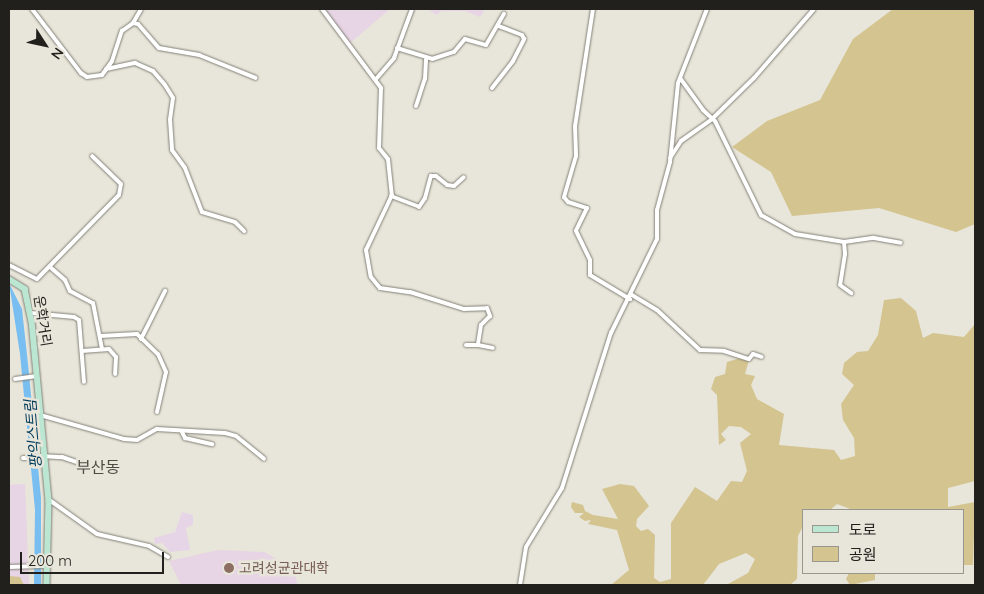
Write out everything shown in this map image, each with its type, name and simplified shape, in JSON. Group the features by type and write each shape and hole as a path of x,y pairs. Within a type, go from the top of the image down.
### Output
{"main road":[{"name":"운학거리","path":"9,279 25,289 31,313 42,457 48,499 45,566 48,585"}],"street":[{"path":"32,9 81,74 95,78 106,69 135,63 153,71 174,98 170,120 172,150 185,168 199,206 207,216 235,222 244,231"},
{"path":"106,69 122,31 133,22 141,9"},
{"path":"322,9 376,78 381,88 379,148 388,159 391,196 366,250 376,285 464,309 487,308 490,316 481,325 478,345"},
{"path":"376,78 389,66 412,9"},
{"path":"593,9 575,126 576,156 564,197 568,202 587,208 576,231 590,260 590,275 657,310 700,350 724,351 749,359 753,354 762,357"},
{"path":"520,585 526,547 562,488 602,356 657,239 657,210 670,158 680,78 707,9"},
{"path":"670,158 681,141 712,118 754,78 814,9"},
{"path":"397,48 426,59 454,52 465,39 486,45 504,14"},
{"path":"133,22 159,48 199,55 256,78"},
{"path":"492,88 513,61 524,39 522,35 498,26"},
{"path":"416,106 425,79 426,59"},
{"path":"680,78 712,118 761,215 795,234 844,242 874,238 901,243"},
{"path":"9,265 37,278 50,267 122,190 121,184 92,156"},
{"path":"391,196 418,207 425,198 431,176 436,176 447,185 454,186 464,177"},
{"path":"844,242 845,254 840,285 851,294"},
{"path":"50,267 65,280 70,291 93,303 102,349"},
{"path":"141,339 165,291"},
{"path":"31,313 78,319 84,382"},
{"path":"100,336 132,333 158,354 166,372 157,412"},
{"path":"466,345 493,348"},
{"path":"82,351 110,349 116,354 114,374"},
{"path":"17,379 35,376"},
{"path":"40,415 124,439 137,440 157,429 182,432 209,430 236,436 264,459"},
{"path":"182,432 185,438 212,444"},
{"path":"42,457 62,457 82,464"},
{"path":"48,499 97,534 149,546 168,558"},
{"path":"9,567 45,566"}],"shaded area":[{"path":"325,9 390,9 350,43"},
{"path":"427,9 485,9 480,17 465,11 441,11 437,15"},
{"path":"25,484 29,585 9,585 9,485"},
{"path":"182,512 193,515 193,525 186,528 190,550 170,552 162,543 155,544 154,538 175,532"},
{"name":"고려성균관대학","path":"218,550 264,552 283,562 288,573 296,577 297,585 181,585 169,561"}],"green space":[{"path":"893,9 975,9 975,224 956,232 879,208 792,216 771,172 732,147 767,121 820,100 853,39"},
{"path":"901,298 916,311 923,338 933,333 964,337 975,324 975,481 948,488 948,507 975,502 973,565 964,565 964,509 850,509 837,504 831,509 802,509 802,528 798,536 797,579 790,585 715,585 728,584 748,573 755,559 746,553 719,564 703,585 611,585 629,570 617,530 588,524 591,520 585,521 579,517 584,513 575,513 571,507 572,502 583,505 585,511 593,515 618,519 602,489 620,484 634,486 649,506 637,519 636,526 641,531 648,529 655,535 654,578 660,582 671,579 671,523 695,487 717,501 731,481 742,482 747,471 740,443 751,434 741,427 729,426 721,434 726,440 719,445 717,395 711,389 715,377 725,374 727,362 740,358 749,360 745,374 755,376 751,385 757,399 784,414 779,445 834,450 841,460 855,456 854,438 843,420 841,404 854,385 842,374 844,363 857,352 868,351 878,335 884,300"},
{"path":"848,574 875,574 875,580 850,585 846,579"},
{"path":"9,576 20,577 24,585 9,585"}],"water":[{"name":"팡익스트림","path":"9,283 22,309 28,364 41,498 41,585 34,585 35,510 20,354"}],"place":[{"name":"고려성균관대학","path":"229,568"}],"district":[{"name":"부산동","path":"98,467"}]}
